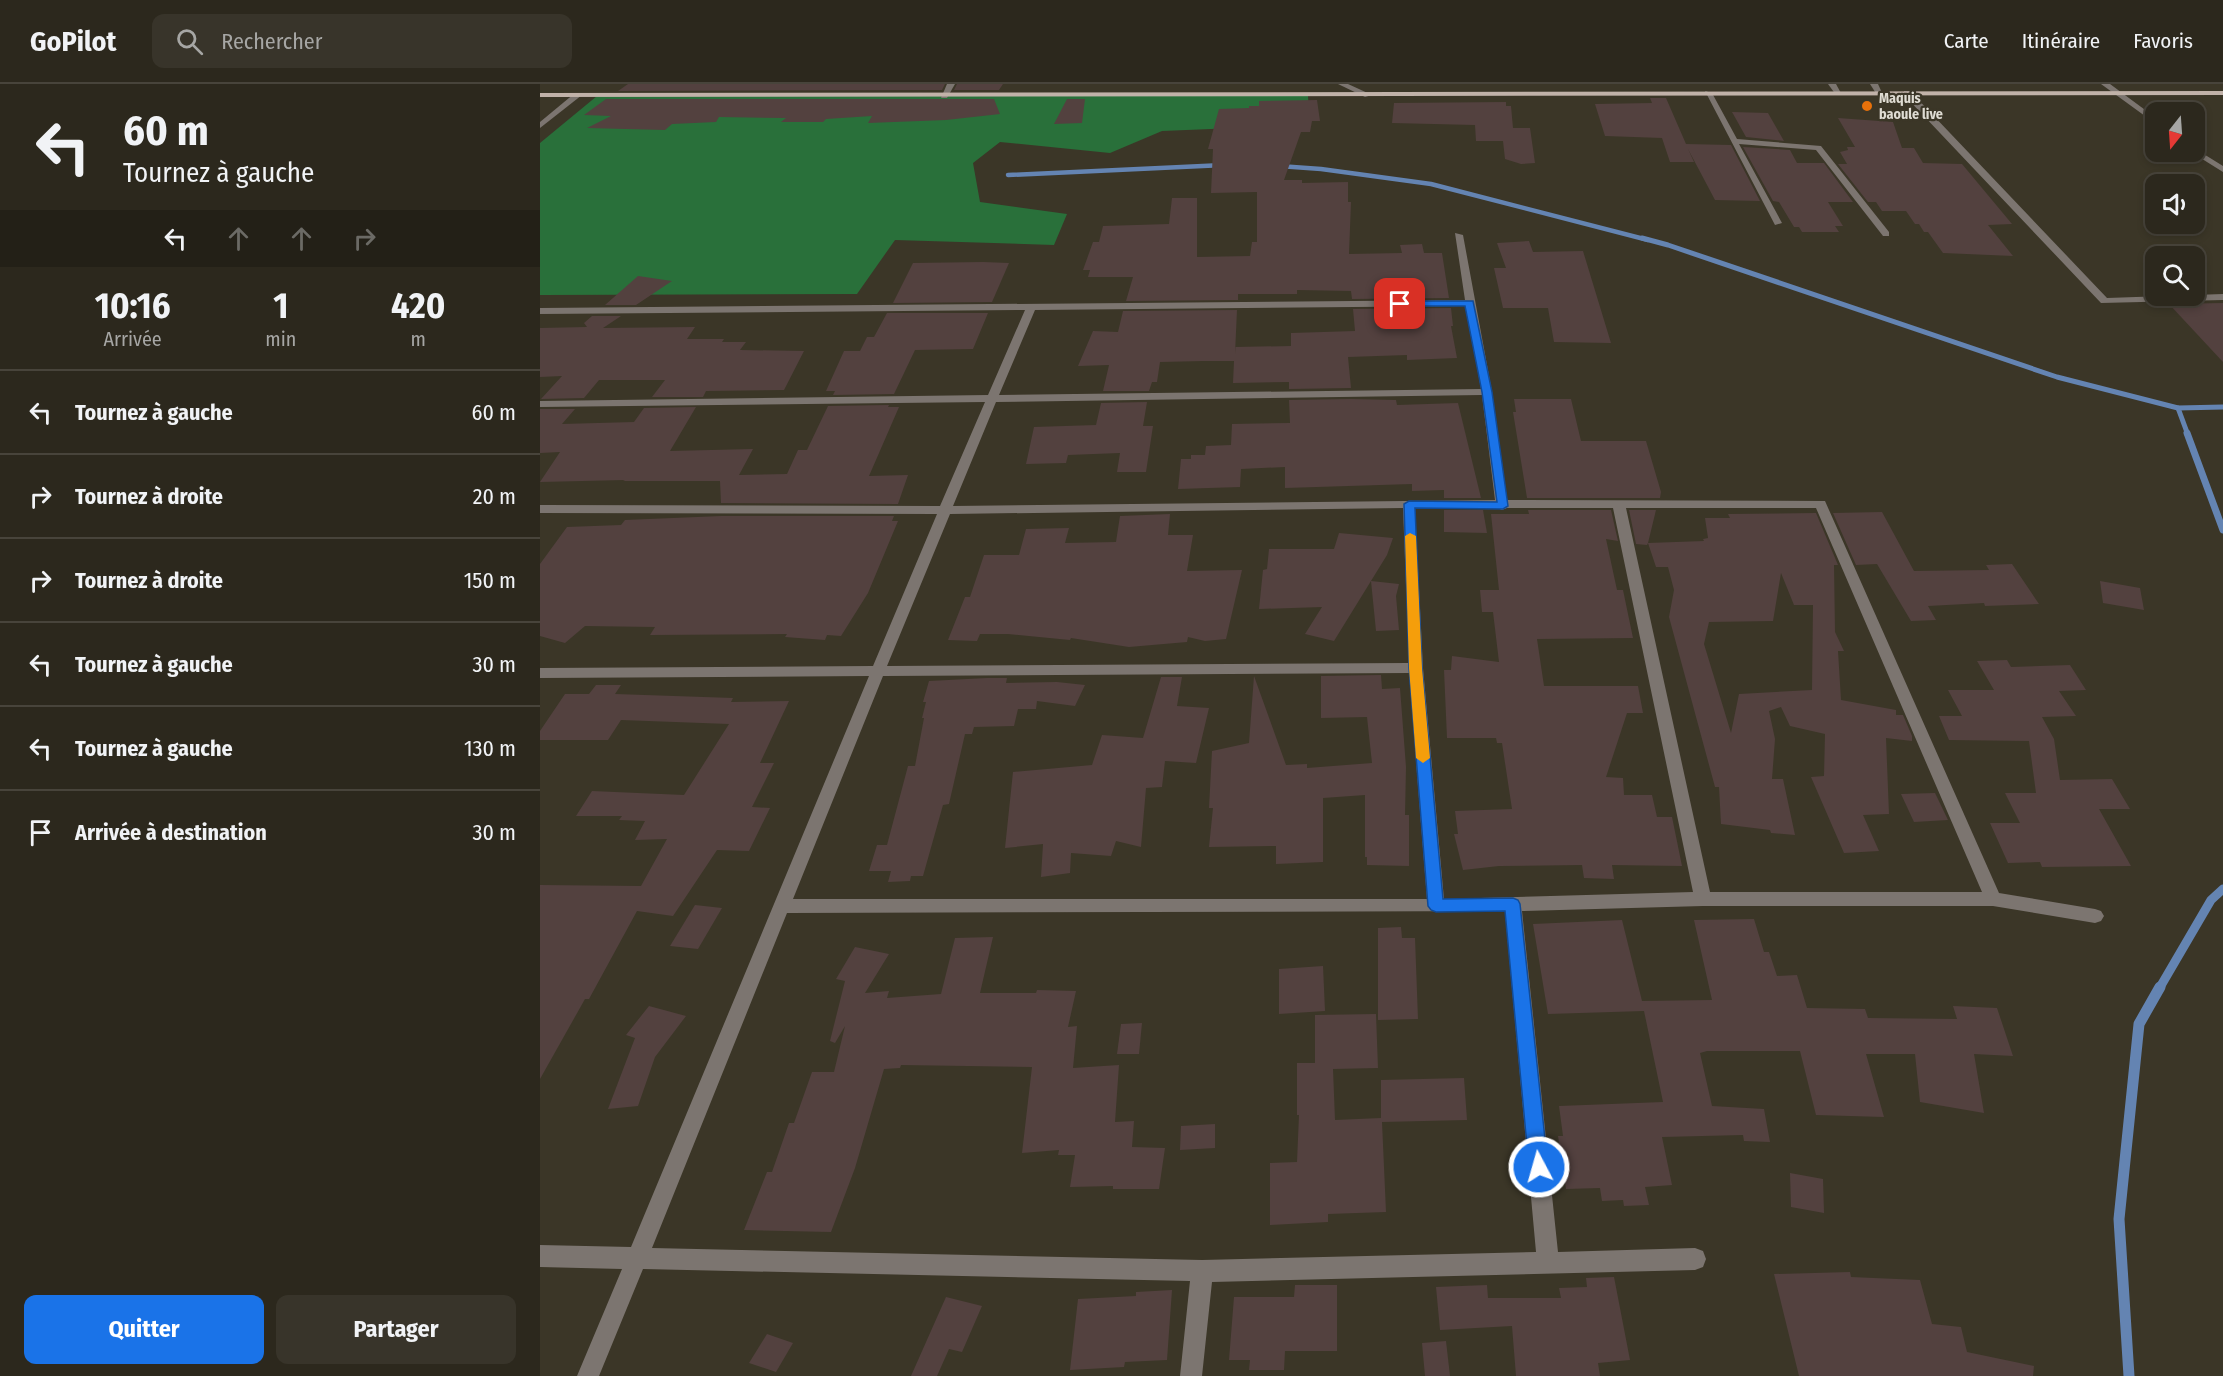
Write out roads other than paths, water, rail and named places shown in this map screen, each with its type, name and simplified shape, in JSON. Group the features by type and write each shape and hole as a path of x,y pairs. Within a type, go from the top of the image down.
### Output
{"main road":[{"path":"540,95 2223,93"}],"street":[{"path":"944,96 951,84"},
{"path":"1342,84 1368,94"},
{"path":"1832,84 1839,93"},
{"path":"1874,84 1880,93"},
{"path":"2105,84 2145,114"},
{"path":"1708,93 1778,224"},
{"path":"1907,93 2104,302 2223,297"},
{"path":"540,126 578,95"},
{"path":"1734,141 1818,148 1886,234"},
{"path":"2205,158 2223,170"},
{"path":"1458,235 1487,392 1503,506"},
{"path":"540,310 1469,303"},
{"path":"588,1376 783,906 877,671 1031,307"},
{"path":"540,404 1487,392"},
{"path":"1409,504 1416,668 1436,906"},
{"path":"540,510 944,510 1409,504 1503,506 1821,504 1993,899"},
{"path":"1619,506 1703,898"},
{"path":"540,673 1416,668"},
{"path":"783,906 1436,906 1703,898 1993,899 2095,916"},
{"path":"1513,904 1548,1262"},
{"path":"540,1256 1202,1271 1695,1259"},
{"path":"1191,1376 1202,1271"}],"waterway":[{"path":"1008,175 1224,165"},
{"path":"1279,166 1321,169 1431,184 1648,240"},
{"path":"1642,238 2057,377 2178,408"},
{"path":"2178,408 2223,407"},
{"path":"2178,408 2188,435"},
{"path":"2187,433 2223,530"},
{"path":"2159,989 2211,900 2223,889"},
{"path":"2129,1376 2119,1219 2139,1024 2160,987"}],"place":[{"name":"Maquis baoule live","path":"1867,106"}]}
